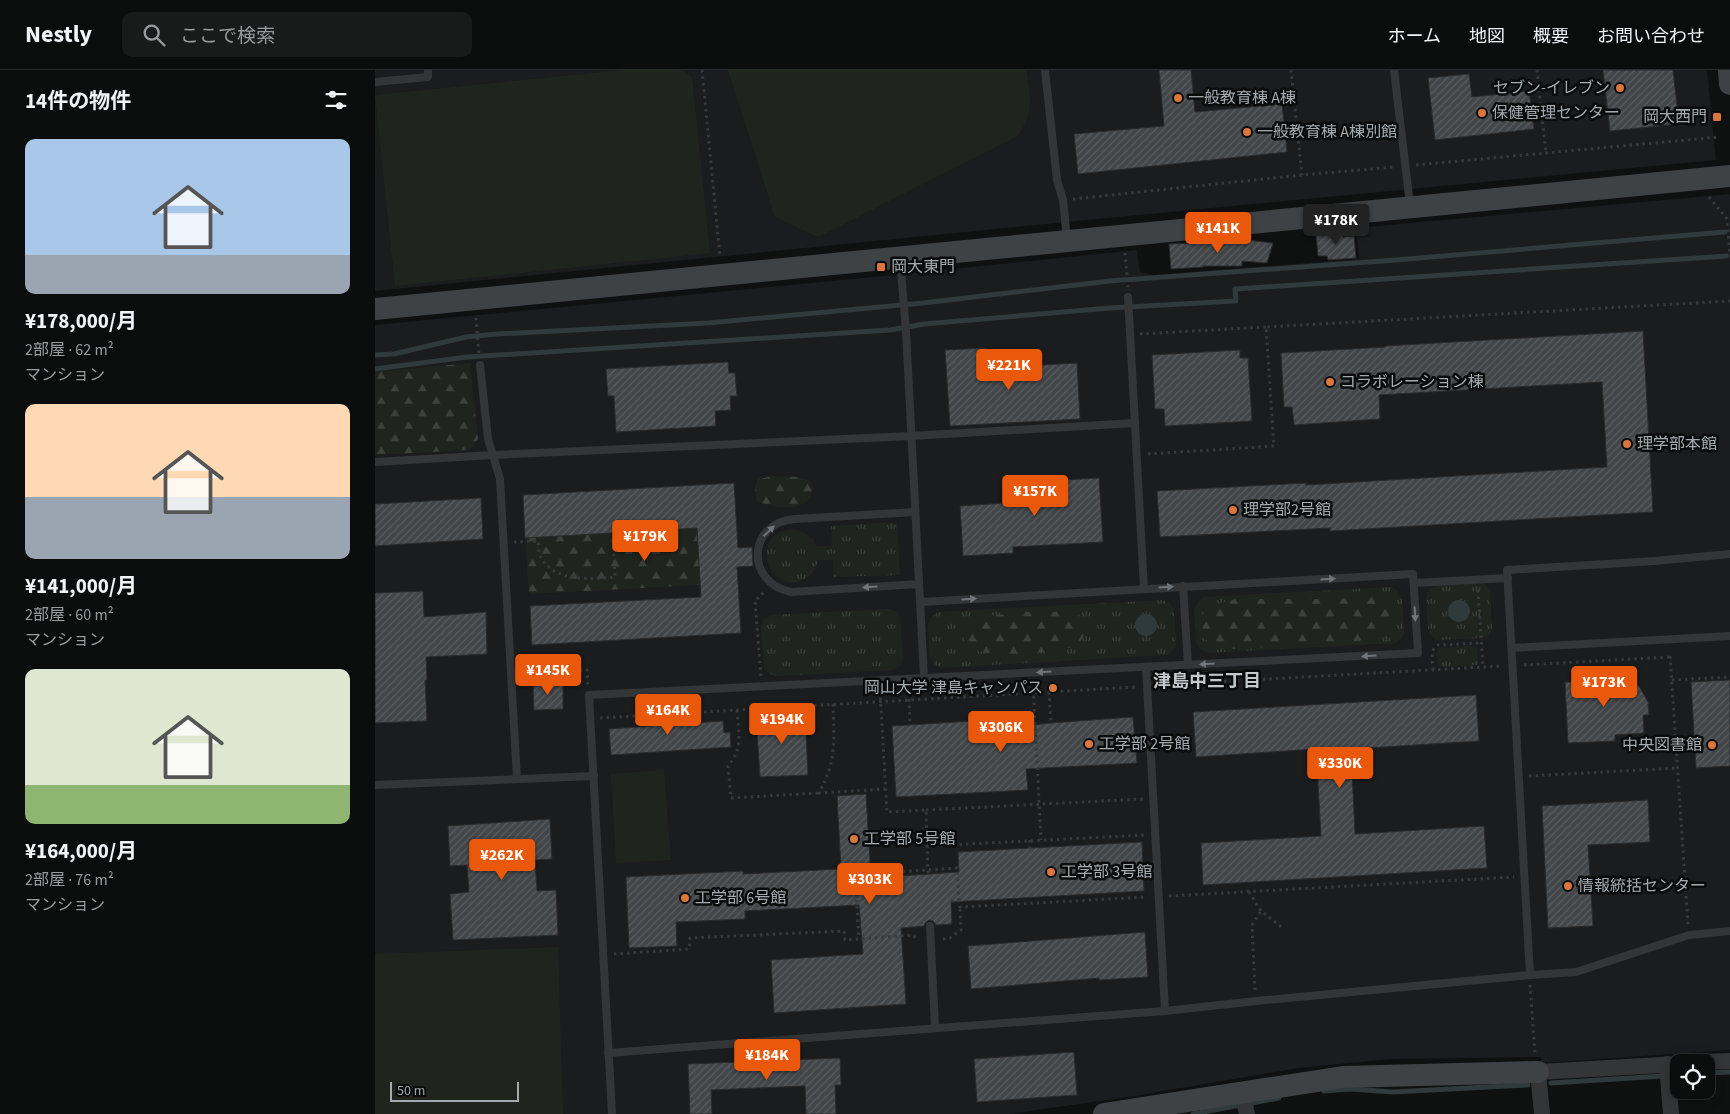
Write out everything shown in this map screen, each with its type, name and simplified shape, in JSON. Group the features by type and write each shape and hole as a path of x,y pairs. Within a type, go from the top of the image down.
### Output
{"street":[{"path":"1729,70 1730,84"},
{"path":"375,309 1730,176"},
{"path":"1715,1061 1730,1060"},
{"path":"1109,1114 1245,1104 1343,1077 1670,1070"},
{"path":"1536,1072 1542,1114"},
{"path":"1671,1099 1671,1114"}],"lane":[{"path":"375,82 428,77 428,70"},
{"path":"1045,70 1057,180 1063,200 1067,241"},
{"path":"1394,70 1410,207"},
{"path":"900,258 906,328 924,678"},
{"path":"1129,300 1144,588"},
{"path":"480,365 488,439 499,479 517,779"},
{"path":"375,462 911,436 1135,423"},
{"path":"915,512 781,521 766,532 758,549 758,562 763,574 771,584 791,592 919,584"},
{"path":"1530,975 1507,570 1655,561 1730,554"},
{"path":"612,1114 589,695 1418,653 1413,574 920,602"},
{"path":"1414,583 1508,578"},
{"path":"1183,586 1189,665"},
{"path":"1512,648 1730,636"},
{"path":"1146,667 1165,1011"},
{"path":"375,785 594,776"},
{"path":"930,926 935,1027"},
{"path":"609,1053 1165,1011 1256,1000 1576,972 1689,935 1730,931"}],"path":[{"path":"702,70 722,275"},
{"path":"1291,70 1302,175"},
{"path":"1537,70 1546,154"},
{"path":"1063,200 1302,175 1719,137"},
{"path":"1706,192 1727,219 1730,254"},
{"path":"1127,274 1129,300"},
{"path":"1131,335 1730,301"},
{"path":"1137,455 1274,446 1267,327"},
{"path":"477,328 479,352"},
{"path":"503,542 538,541 539,555 554,570 564,576 586,579 615,577 613,537"},
{"path":"1477,579 1483,667"},
{"path":"761,687 755,601 771,584"},
{"path":"1669,639 1689,935"},
{"path":"1433,670 1432,652 1434,647 1438,645 1481,642"},
{"path":"591,719 909,699 1670,657"},
{"path":"511,673 587,670 589,695"},
{"path":"1032,673 1041,840"},
{"path":"1672,680 1730,677"},
{"path":"879,681 887,812 1153,799"},
{"path":"1049,692 1051,723"},
{"path":"909,699 910,725"},
{"path":"819,793 833,760 833,704"},
{"path":"737,710 739,745 736,756 728,766 731,798 885,788"},
{"path":"657,714 658,726"},
{"path":"1519,776 1678,768"},
{"path":"926,810 928,872"},
{"path":"927,846 1155,834"},
{"path":"1030,840 1030,848"},
{"path":"603,954 689,949 690,938 844,931 845,940 912,936 918,940 950,938 961,930 957,868 928,872 853,874 859,939"},
{"path":"959,908 1525,876"},
{"path":"1249,892 1261,911 1284,929"},
{"path":"951,901 959,901"},
{"path":"1256,1000 1252,925 1261,911"},
{"path":"1530,975 1536,1072"}],"shaded area":[{"path":"375,70 1707,70 1716,160 375,291"},
{"name":"岡山大学 津島キャンパス","path":"1730,194 1730,1050 1541,1063 1541,1057 1390,1059 1299,1068 1135,1096 1009,1114 375,1114 375,325 1137,250 1140,272 1153,275 1359,259 1356,228"},
{"path":"1459,600 1467,603 1470,611 1467,619 1459,622 1451,619 1448,611 1451,603"},
{"path":"1146,614 1154,617 1157,625 1154,633 1146,636 1138,633 1135,625 1138,617"}],"green space":[{"path":"623,70 682,70 692,77 710,253 395,286 375,95"},
{"path":"728,70 1026,70 1030,105 1026,122 1016,137 818,237 775,217"},
{"path":"470,363 478,439 470,450 375,455 375,372"},
{"path":"772,476 797,477 809,480 813,490 811,496 802,504 789,507 761,503 756,500 755,486 758,479"},
{"path":"897,522 900,575 834,577 833,560 818,560 814,571 807,578 790,582 782,580 774,574 769,566 768,546 772,538 787,530 803,532 811,538 816,546 832,546 831,526"},
{"path":"697,528 700,585 529,594 525,538"},
{"path":"1479,582 1487,586 1490,593 1492,628 1489,635 1483,638 1437,640 1434,638 1429,630 1427,621 1426,600 1429,590 1445,584"},
{"path":"1391,587 1398,591 1402,598 1404,633 1401,639 1395,643 1207,653 1200,649 1196,643 1194,610 1198,602 1204,597"},
{"path":"1391,597 1399,611 1396,623 1376,638 1349,642 1234,649 1215,647 1200,635 1202,615 1209,606 1236,599"},
{"path":"1163,600 1170,603 1174,610 1176,645 1166,655 941,668 934,664 930,658 928,625 931,617 938,612"},
{"path":"889,609 896,611 900,617 903,659 900,666 893,670 777,676 769,674 764,669 761,627 764,619 771,615"},
{"path":"1024,612 1063,612 1079,615 1086,631 1078,646 1042,652 989,653 976,650 966,643 964,635 968,622 986,616"},
{"path":"1477,646 1478,665 1440,667 1437,662 1436,653 1439,648"},
{"path":"664,770 671,860 616,863 611,774"},
{"path":"558,947 563,1114 375,1114 375,954"}],"building":[{"name":"一般教育棟 A棟","path":"1159,70 1191,70 1195,112 1282,104 1287,152 1078,174 1074,134 1164,126"},
{"path":"1603,70 1673,70 1679,124 1610,131"},
{"name":"保健管理センター","path":"1469,74 1472,97 1529,91 1534,129 1435,140 1428,78"},
{"path":"1343,232 1343,237 1354,236 1356,258 1328,260 1327,256 1318,256 1316,234"},
{"path":"1246,240 1273,243 1267,263 1242,261 1242,266 1203,266 1171,269 1169,244"},
{"name":"理学部本館","path":"1643,331 1653,512 1330,531 1330,528 1160,537 1157,491 1306,483 1306,485 1607,467 1602,382 1379,395 1380,419 1294,425 1292,407 1284,407 1281,353"},
{"path":"986,348 987,368 1077,363 1080,419 950,426 945,350"},
{"path":"1240,350 1240,358 1248,358 1252,421 1165,426 1164,409 1155,409 1152,355"},
{"path":"728,362 729,373 735,373 737,396 730,396 731,410 715,411 716,426 616,432 614,396 608,396 606,369"},
{"path":"1099,478 1103,542 1013,547 1013,553 963,556 960,506 1007,503 1006,483"},
{"path":"734,483 738,548 752,547 753,566 737,567 741,633 532,645 530,606 701,597 697,528 525,538 523,495"},
{"path":"481,498 483,539 375,546 375,504"},
{"path":"423,591 424,617 486,612 487,654 426,657 427,721 375,723 375,593"},
{"path":"1620,673 1639,686 1648,702 1649,715 1643,715 1644,733 1615,735 1615,741 1568,743 1565,682 1573,682 1573,675"},
{"name":"中央図書館","path":"1730,680 1730,766 1696,768 1691,682"},
{"path":"563,681 563,709 534,710 533,683"},
{"path":"1476,695 1479,741 1351,749 1355,834 1484,826 1487,868 1203,885 1201,843 1321,836 1316,749 1196,757 1193,712"},
{"path":"665,707 666,725 723,721 724,733 730,732 731,747 611,755 609,729 651,726 649,708"},
{"path":"805,713 808,775 760,777 756,716"},
{"path":"1133,717 1137,763 1026,769 1028,790 896,797 892,726 1023,718 1024,726"},
{"path":"866,794 871,878 959,872 958,852 1142,842 1144,891 951,902 952,924 936,925 933,921 929,920 924,926 901,928 906,1004 774,1013 771,960 863,954 859,905 745,911 745,919 676,922 677,946 629,948 626,877 743,871 743,874 841,869 837,796"},
{"name":"情報統括センター","path":"1648,800 1650,842 1588,845 1593,926 1548,928 1542,806"},
{"path":"550,819 552,859 535,860 537,891 556,890 558,935 453,940 450,894 469,892 467,865 450,866 448,826"},
{"path":"1145,932 1148,977 1099,980 1099,978 971,989 968,946"},
{"path":"1074,1052 1077,1095 977,1102 974,1059"},
{"path":"840,1058 841,1085 835,1085 836,1114 806,1114 805,1086 711,1090 712,1114 690,1114 688,1064"}],"waterway":[{"path":"375,355 394,354 466,337 497,334 708,323 923,303 1110,281 1396,260 1725,232"},
{"path":"375,369 467,357 890,330 924,324 1110,308 1236,301 1235,289 1727,256"},
{"path":"1715,1073 1730,1072"},
{"path":"1551,1083 1670,1076"},
{"path":"1324,1091 1350,1089 1393,1092 1528,1085"},
{"path":"1193,1114 1279,1098"}],"place":[{"name":"セブン-イレブン","path":"1620,88"},
{"name":"一般教育棟 A棟","path":"1178,98"},
{"name":"保健管理センター","path":"1482,113"},
{"name":"岡大西門","path":"1717,117"},
{"name":"一般教育棟 A棟別館","path":"1247,132"},
{"name":"岡大東門","path":"881,267"},
{"name":"コラボレーション棟","path":"1330,382"},
{"name":"理学部本館","path":"1627,444"},
{"name":"理学部2号館","path":"1233,510"},
{"name":"岡山大学 津島キャンパス","path":"1053,688"},
{"name":"工学部 2号館","path":"1089,744"},
{"name":"中央図書館","path":"1712,745"},
{"name":"工学部 5号館","path":"854,839"},
{"name":"工学部 3号館","path":"1051,872"},
{"name":"情報統括センター","path":"1568,886"},
{"name":"工学部 6号館","path":"685,898"}],"district":[{"name":"津島中三丁目","path":"1207,681"}]}
